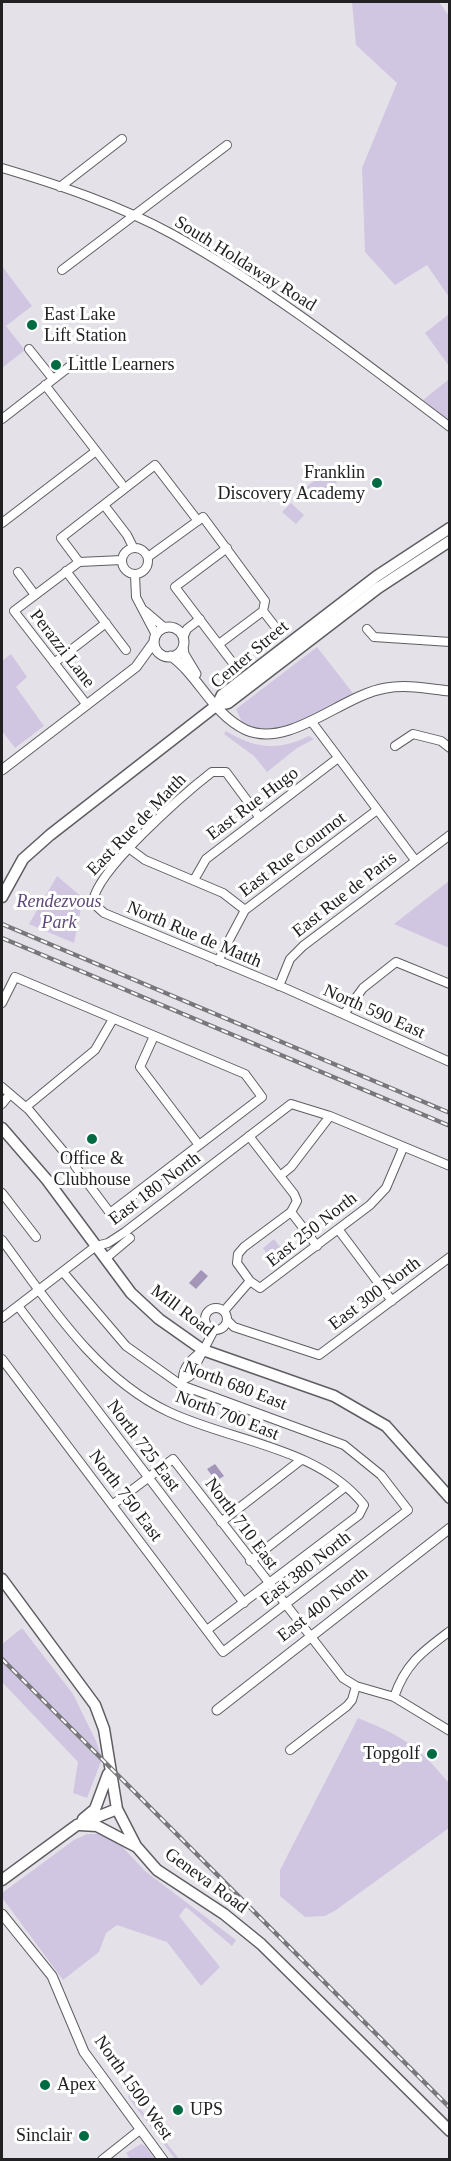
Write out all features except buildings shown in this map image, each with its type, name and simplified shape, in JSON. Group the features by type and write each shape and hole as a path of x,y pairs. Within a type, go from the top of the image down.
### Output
{"main road":[{"path":"419,561 420,552 447,535 449,528"},
{"name":"Center Street","path":"217,705 222,695 377,576 449,528"},
{"name":"Center Street","path":"217,705 228,703 390,580 450,541"},
{"path":"377,576 390,580"},
{"path":"2,896 23,859 50,835 217,705"},
{"name":"Mill Road","path":"2,1128 47,1180 131,1293 159,1319 203,1350 334,1396 386,1426 450,1498"},
{"name":"Geneva Road","path":"2,1579 95,1705 104,1729 117,1809 136,1846 157,1870 224,1914 261,1944 450,2131"},
{"path":"2,1880 95,1809 110,1768"},
{"path":"77,1825 117,1809"},
{"path":"77,1825 97,1826 136,1846"}],"street":[{"path":"60,187 122,139"},
{"path":"62,270 227,145"},
{"name":"South Holdaway Road","path":"2,168 60,187 134,216 172,234 300,314 450,427"},
{"path":"29,349 53,379"},
{"path":"2,419 78,360"},
{"path":"45,385 121,483"},
{"path":"2,523 96,451"},
{"path":"79,561 61,538 155,465 263,595 265,603 263,611 219,644"},
{"path":"104,505 133,547"},
{"path":"135,574 146,569 148,557 201,519"},
{"path":"135,574 125,569 122,560 126,551 133,547 141,548 148,557"},
{"path":"226,548 175,587 232,662"},
{"path":"18,572 35,595 79,561 122,560"},
{"path":"66,571 126,650"},
{"path":"135,574 136,597 145,611 158,651 169,656 231,720 245,729 264,735 279,733 311,721 356,697 386,688 413,687 450,692"},
{"name":"Perazzi Lane","path":"35,595 14,611 87,705"},
{"path":"145,611 165,628 183,636"},
{"path":"263,611 276,629"},
{"path":"2,770 136,667 153,658 169,656 183,636 200,619"},
{"path":"54,663 106,623"},
{"path":"136,667 165,628"},
{"path":"367,629 374,637 450,642"},
{"path":"183,636 191,668 212,694 217,705"},
{"path":"311,721 415,860"},
{"path":"395,746 413,734 441,741 450,748"},
{"name":"East Rue Hugo","path":"194,880 206,859 338,759"},
{"name":"East Rue de Matth","path":"93,903 93,894 105,875 182,795 212,772 226,772 260,818"},
{"name":"East Rue Cournot","path":"218,961 244,910 377,810"},
{"name":"East Rue de Paris","path":"283,987 290,959 303,946 447,837"},
{"path":"130,849 145,860 223,893 244,910"},
{"name":"North Rue de Matth","path":"93,903 104,913 283,987"},
{"path":"344,1014 363,988 396,962 450,984"},
{"path":"2,1003 15,977 245,1074 262,1097 110,1213 75,1166"},
{"name":"North 590 East","path":"283,987 450,1062"},
{"path":"26,1107 95,1050 113,1019"},
{"path":"154,1036 140,1067 199,1145"},
{"path":"2,1087 26,1107 64,1152"},
{"path":"2,1104 10,1094"},
{"name":"East 180 North","path":"2,1318 96,1246 120,1235 291,1104 330,1116"},
{"path":"280,1176 291,1167 330,1116 450,1166"},
{"path":"249,1136 297,1201 291,1212 238,1254 237,1263 250,1281"},
{"name":"East 250 North","path":"224,1311 250,1281 260,1288 370,1205 386,1188 404,1148"},
{"path":"2,1193 36,1237"},
{"path":"291,1212 317,1246"},
{"path":"338,1229 392,1301"},
{"name":"East 180 North","path":"105,1258 130,1238"},
{"path":"2,1240 39,1290"},
{"name":"East 300 North","path":"227,1320 234,1327 319,1355 450,1257"},
{"name":"North 680 East","path":"63,1272 126,1346 181,1385 344,1445 381,1475 408,1510"},
{"name":"North 700 East","path":"39,1290 103,1365 130,1388 168,1412 325,1469 364,1505 359,1515 268,1585"},
{"name":"North 725 East","path":"18,1306 244,1603"},
{"path":"214,1307 224,1311 227,1320 221,1329 214,1330 207,1326 205,1315 214,1307"},
{"path":"203,1350 214,1330"},
{"name":"North 750 East","path":"2,1359 223,1652"},
{"name":"North 710 East","path":"148,1478 173,1459 309,1636"},
{"path":"221,1522 302,1460"},
{"path":"112,1504 148,1478"},
{"path":"250,1561 345,1487"},
{"name":"East 380 North","path":"223,1652 408,1510"},
{"name":"East 400 North","path":"218,1710 309,1636 450,1528"},
{"path":"207,1630 268,1585"},
{"path":"394,1697 401,1678 413,1659 450,1631"},
{"path":"309,1636 343,1677 356,1686 394,1697 450,1731"},
{"path":"290,1750 347,1706 352,1700 356,1686"},
{"name":"North 1500 West","path":"2,1914 52,1976 84,2052 163,2160"},
{"path":"102,2160 141,2129"}],"green space":[{"path":"352,2 439,2 449,16 449,297 427,265 395,285 365,252 362,168 397,83 356,45"},
{"path":"2,266 32,306 6,326 25,350 2,368"},
{"path":"449,314 449,366 425,333"},
{"path":"449,379 449,421 422,401"},
{"path":"328,470 337,483 315,499 306,487"},
{"path":"291,503 304,515 296,524 282,512"},
{"path":"317,647 356,697 279,733 245,729 236,709"},
{"path":"11,654 27,677 16,687 44,726 15,748 2,731 2,661"},
{"path":"226,731 247,741 267,746 287,744 309,736 314,739 297,748 267,772 254,756 224,734"},
{"name":"Rendezvous Park","path":"57,876 83,898 74,943 29,924"},
{"path":"449,881 449,948 394,924"},
{"path":"274,1239 287,1256 275,1265 263,1248"},
{"path":"22,1628 73,1694 96,1741 102,1759 87,1798 73,1793 78,1762 2,1682 2,1644"},
{"name":"Topgolf","path":"358,1718 408,1743 448,1782 449,1828 336,1910 325,1916 305,1917 280,1896 280,1870"},
{"path":"87,1834 100,1834 115,1839 145,1871 236,1940 232,1946 186,1907 179,1916 220,1967 201,1986 167,1942 117,1925 106,1933 99,1952 63,1980 3,1899 2,1893 74,1840"},
{"path":"134,2091 130,2095 179,2159 175,2159 128,2097 130,2092"},
{"path":"141,2144 155,2159 130,2159 126,2153"}],"shaded area":[{"path":"201,1270 208,1276 196,1289 189,1283"},
{"path":"215,1464 224,1476 216,1481 207,1469"}],"railway":[{"path":"2,924 450,1113"},
{"path":"2,938 450,1126"},
{"path":"2,1659 450,2108"}],"place":[{"name":"East Lake Lift Station","path":"32,325"},
{"name":"Little Learners","path":"56,365"},
{"name":"Franklin Discovery Academy","path":"377,483"},
{"name":"Office & Clubhouse","path":"92,1139"},
{"name":"Topgolf","path":"432,1754"},
{"name":"Apex","path":"45,2085"},
{"name":"UPS","path":"178,2110"},
{"name":"Sinclair","path":"84,2136"}]}
